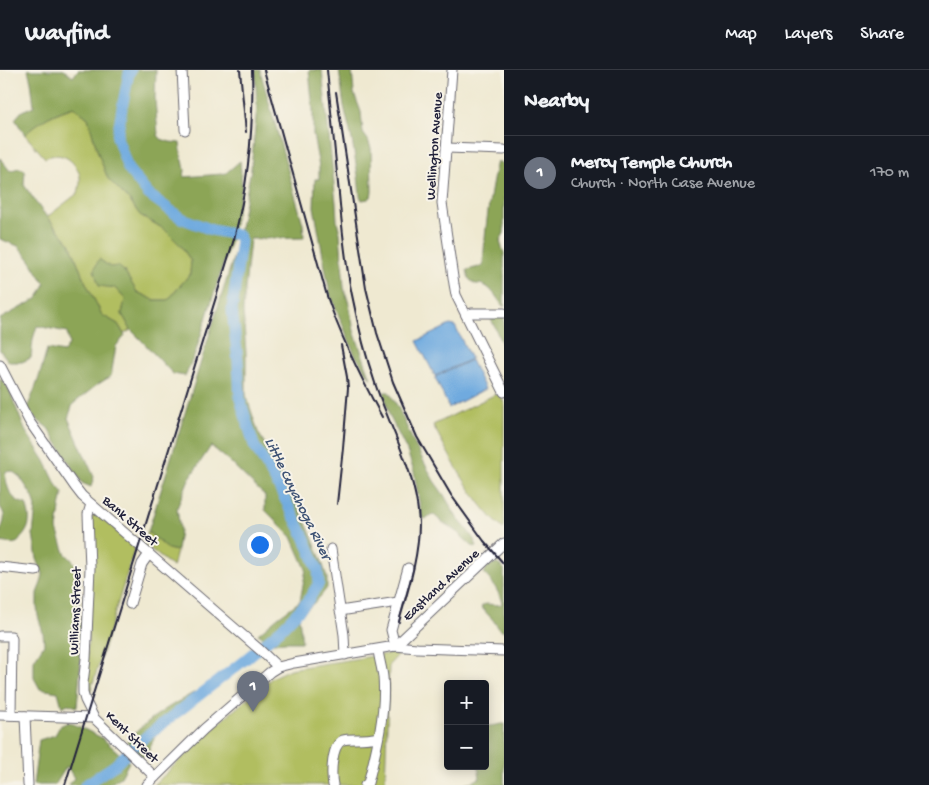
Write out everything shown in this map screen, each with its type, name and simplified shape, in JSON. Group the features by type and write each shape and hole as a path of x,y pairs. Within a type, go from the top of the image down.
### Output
{"street":[{"path":"182,70 185,130"},
{"name":"Wellington Avenue","path":"452,70 442,208 454,284 456,295 504,392"},
{"path":"446,148 504,150"},
{"path":"466,315 472,313 504,313"},
{"name":"Bank Street","path":"0,365 35,431 75,487 91,504 278,667"},
{"name":"Williams Street","path":"91,504 88,514 90,561 86,659 83,683 84,698 94,718"},
{"name":"Eastland Avenue","path":"395,646 504,543"},
{"path":"331,549 345,655"},
{"path":"130,604 142,564 149,554"},
{"path":"0,567 36,571"},
{"path":"395,646 391,630 408,568"},
{"path":"340,610 398,602"},
{"path":"0,636 11,636 12,639 11,715"},
{"path":"147,785 204,729 278,667 395,646 504,651"},
{"path":"366,785 376,752 383,693 383,675 378,650"},
{"name":"Kent Street","path":"0,715 94,718 155,776"},
{"path":"26,716 28,785"},
{"path":"333,785 333,760 337,744 343,740 378,737"}],"green space":[{"path":"28,70 64,70 73,77 78,70 156,70 155,100 158,135 161,139 180,143 185,170 184,177 226,173 240,161 242,186 230,243 195,354 185,376 173,374 131,330 122,314 125,299 115,288 99,286 94,270 99,259 110,267 118,266 124,271 137,292 154,300 168,300 190,274 191,261 181,246 164,229 140,215 129,200 108,179 88,118 74,107 48,118 36,125 25,135 15,119 22,111 34,106"},
{"path":"255,70 260,70 303,224 304,238 250,239 243,310 246,395 258,432 294,494 327,577 327,588 299,617 302,642 272,643 258,634 300,601 306,569 292,537 265,510 265,496 211,446 189,479 177,508 180,530 177,551 168,549 148,532 236,249 251,169 257,107"},
{"path":"309,70 322,70 337,221 340,233 344,288 354,331 371,379 355,355 330,294 314,207 315,179 319,179 319,167 313,134"},
{"path":"339,70 352,70 354,93 361,112 363,133 371,148 372,191 371,197 368,199 362,200 360,196"},
{"path":"74,107 88,118 108,179 129,200 140,215 164,229 181,246 191,261 190,274 168,300 154,300 137,292 124,271 110,267 99,259 115,288 125,299 122,314 131,330 124,334 118,324 102,315 83,277 70,243 47,217 78,193 80,176 74,165 67,158 54,155 45,158 25,135 41,121"},
{"path":"0,158 10,171 18,168 25,170 24,185 40,208 70,243 83,277 102,315 118,324 125,336 116,346 111,376 73,404 68,418 94,477 91,487 82,483 48,428 36,419 27,408 47,349 64,352 69,344 67,332 37,326 33,339 31,358 22,362 9,362 0,350 0,319 38,298 45,284 30,260 18,246 0,239"},
{"path":"497,161 504,164 504,233 500,241 504,254 504,307 489,288 475,284 469,279 467,270 483,266 488,213"},
{"path":"490,316 504,317 504,349"},
{"path":"0,378 8,387 25,430 45,461 57,486 63,493 57,529 65,553 75,563 78,571 79,611 83,635 77,707 68,704 62,707 58,692 40,689 34,678 34,660 44,644 37,607 37,593 43,574 37,559 33,534 36,507 33,497 20,477 12,471 5,472 8,488 12,496 26,504 29,523 18,542 12,544 1,542 0,538 4,513 0,507"},
{"path":"384,392 389,392 398,407 434,481 457,518 475,541 477,547 472,546 433,514 425,519 422,518 414,472 407,451 389,415"},
{"path":"500,394 504,403 503,529 473,493 433,425 494,395"},
{"path":"92,515 103,519 135,548 88,699 86,695"},
{"path":"148,532 168,549 177,551 173,567 143,543"},
{"path":"498,564 504,569 504,631 500,630 481,607 485,604 500,605 502,603 495,587 484,574 487,567"},
{"path":"393,653 398,655 389,665 385,785 154,785 212,729 273,677 290,669"},
{"path":"198,691 203,692 203,695 156,735 149,750 142,758 127,742 139,729 159,713"},
{"path":"68,722 102,738 129,762 121,777 108,785 69,785 74,778 67,766 55,785 33,785 39,740 55,735 60,726"},
{"path":"504,724 504,785 462,785 480,778 479,770 489,770 490,726"}],"water":[{"path":"450,325 455,326 471,359 435,376 417,341"},
{"path":"471,360 485,389 449,408 435,377"}],"waterway":[{"name":"Little Cuyahoga River","path":"85,785 115,765 138,743 246,659 281,629 307,602 319,583 318,570 303,534 275,480 254,445 240,399 232,310 241,241 238,235 212,230 181,218 148,194 128,169 117,137 131,70"}],"railway":[{"path":"240,70 246,132"},
{"path":"65,785 234,239 243,198 249,156 252,70"},
{"path":"264,70 327,296 352,358 382,417"},
{"path":"327,70 344,245 354,306 371,372 408,469 417,505 419,536 412,573 399,622"},
{"path":"336,92 366,288 377,333 393,382 417,437 451,495 484,541 504,564"},
{"path":"337,504 348,388 341,345"}],"place":[{"name":"Mercy Temple Church","path":"253,712"}]}
